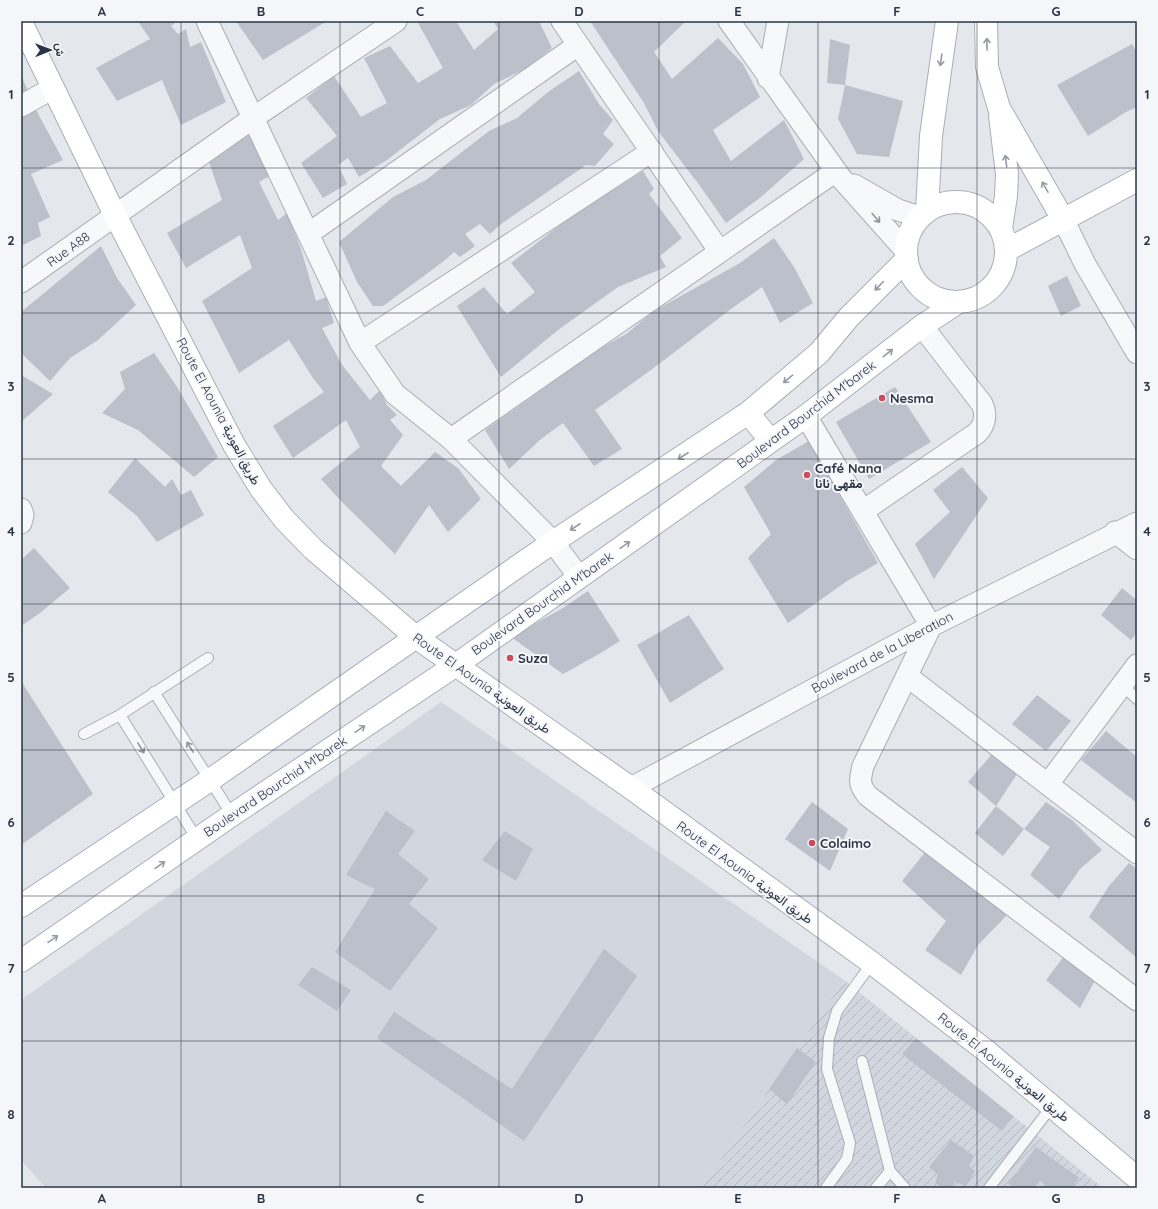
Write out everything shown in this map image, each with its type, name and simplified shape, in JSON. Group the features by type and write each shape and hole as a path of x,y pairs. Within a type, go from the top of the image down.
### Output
{"main road":[{"path":"924,214 931,136 947,21"},
{"path":"986,21 987,67 999,108 1007,174 1006,196 1001,228"},
{"name":"Route El Aounia طريق العونية","path":"21,22 115,215 234,445 261,489 284,519 313,549 417,638 631,788 872,963 985,1050 1137,1178"},
{"path":"999,108 1064,221"},
{"path":"1007,250 1064,221 1137,180"},
{"path":"954,202 968,203 981,208 992,216 1001,228 1005,238 1007,250 1001,276 993,287 976,298 957,303 943,301 930,295 918,285 911,273 906,255 910,233 924,214 940,204 954,202"},
{"path":"21,906 210,780 417,638 553,542 748,413 818,354 849,317 906,255"},
{"name":"Boulevard Bourchid M'barek","path":"21,961 232,815 456,665 771,442 922,326 957,303"},
{"path":"748,413 771,442"}],"street":[{"path":"207,21 360,343 395,394 451,439 553,542 579,577"},
{"name":"Rue A88","path":"21,282 253,118 396,21"},
{"path":"562,21 720,252"},
{"path":"729,21 768,78 839,174 906,255"},
{"path":"768,78 778,21"},
{"path":"308,234 578,45"},
{"path":"21,106 53,88"},
{"path":"360,343 652,151"},
{"path":"839,174 898,210 924,214"},
{"path":"451,439 720,252 839,174"},
{"path":"1064,221 1085,264 1136,350"},
{"path":"863,511 977,433 984,423 984,410 982,404 922,326"},
{"path":"806,416 931,626 863,766 860,780 861,788 868,796 1137,1000"},
{"path":"21,509 23,515 21,523"},
{"name":"Boulevard de la Liberation","path":"631,788 931,626 1115,532 1137,523"},
{"path":"1115,532 1137,549"},
{"path":"1048,784 1137,665"},
{"path":"907,676 1137,854"}],"lane":[{"path":"84,734 120,714 208,658"},
{"path":"1122,685 1137,699"},
{"path":"154,692 232,815"},
{"path":"120,714 197,839"},
{"path":"826,1188 847,1159 850,1143 827,1069 829,1038 837,1011 872,963"},
{"path":"862,1061 890,1171 905,1188"},
{"path":"989,1188 1052,1106"},
{"path":"876,1188 890,1171"}],"shaded area":[{"path":"441,702 844,980 701,1188 46,1188 21,1160 21,1000"},
{"path":"844,980 1103,1188 701,1188"}],"building":[{"path":"138,21 177,21 171,26 178,34 186,29 190,47 201,42 226,102 181,125 162,80 117,101 96,68 150,39"},
{"path":"236,21 327,21 263,60"},
{"path":"417,21 456,21 474,50 498,29 493,21 539,21 552,48 525,69 494,84 471,105 440,119 387,160 359,177 348,158 338,165 347,184 323,198 301,163 337,136 306,98 334,76 361,117 387,103 364,58 390,46 418,83 443,68"},
{"path":"590,21 686,21 654,52 672,79 718,38 743,64 760,97 713,130 731,161 784,120 804,159 761,197 726,223 658,131 644,103"},
{"path":"830,39 850,45 845,85 827,83"},
{"path":"1132,44 1137,53 1137,107 1126,112 1088,136 1057,85"},
{"path":"579,71 599,104 613,120 603,134 614,144 595,166 586,165 501,224 490,234 480,224 465,234 475,246 460,257 454,252 383,306 373,306 357,282 339,242 393,197 426,180 489,131 517,118 548,92"},
{"path":"21,75 28,91 21,94"},
{"path":"845,85 903,101 889,157 857,154 838,119"},
{"path":"35,108 63,160 31,174 50,217 38,223 41,236 21,246 21,115"},
{"path":"249,133 270,176 259,182 278,220 287,213 301,249 316,301 326,297 334,323 322,328 342,365 370,400 380,390 387,405 397,415 390,420 403,435 381,466 401,486 435,452 458,468 481,499 448,532 429,505 395,554 340,500 321,479 360,447 346,420 293,458 273,426 324,392 313,378 289,340 239,373 202,301 252,268 240,235 186,268 167,233 222,200 208,159"},
{"path":"643,171 654,189 649,194 682,238 660,256 666,267 618,287 558,330 501,377 457,306 484,287 507,314 535,292 511,263 569,218"},
{"path":"774,238 794,267 813,303 780,323 762,287 595,410 622,449 594,466 563,423 541,439 509,469 485,430 599,349 626,334 654,311 740,263"},
{"path":"101,246 117,278 136,305 98,340 70,358 50,381 21,353 21,312"},
{"path":"1067,276 1081,306 1061,316 1048,286"},
{"path":"154,353 177,387 218,457 194,477 138,430 102,413 125,389 120,372"},
{"path":"21,375 53,394 21,422"},
{"path":"895,387 931,442 869,479 836,422"},
{"path":"809,441 878,563 847,581 788,623 748,558 771,534 744,487 776,460"},
{"path":"135,458 165,487 172,479 181,495 191,490 204,515 157,542 137,516 108,492"},
{"path":"962,467 988,498 934,579 915,544 950,512 933,490"},
{"path":"34,548 70,588 40,613 21,626 21,560"},
{"path":"1122,588 1137,600 1137,633 1131,640 1101,615"},
{"path":"588,591 620,641 599,654 563,674 511,637 563,608"},
{"path":"689,615 724,669 670,703 637,645"},
{"path":"21,681 93,794 21,845"},
{"path":"1037,695 1071,721 1046,751 1012,724"},
{"path":"1106,731 1137,757 1137,803 1081,760"},
{"path":"992,754 1017,774 996,806 968,782"},
{"path":"812,802 848,829 830,871 785,839"},
{"path":"1046,802 1073,821 1102,850 1080,869 1059,899 1030,875 1050,847 1024,829"},
{"path":"996,806 1024,829 1003,856 975,833"},
{"path":"386,811 415,831 398,854 429,879 409,904 438,928 390,991 335,952 375,889 346,875"},
{"path":"505,831 533,849 516,881 482,860"},
{"path":"930,846 1010,912 978,945 961,975 925,950 946,921 902,881"},
{"path":"1129,863 1137,869 1137,958 1089,917 1109,886"},
{"path":"604,949 637,976 524,1141 377,1038 394,1012 512,1089"},
{"path":"1065,955 1096,979 1080,1008 1046,980"},
{"path":"312,967 351,990 337,1011 298,985"},
{"path":"916,1038 1013,1116 1002,1131 902,1054"},
{"path":"797,1048 816,1062 787,1104 769,1089"},
{"path":"951,1140 974,1156 969,1166 975,1171 966,1186 955,1182 952,1188 943,1188 935,1183 938,1175 929,1167"},
{"path":"1036,1147 1079,1178 1072,1188 1049,1188 1040,1181 1034,1188 1015,1188 1008,1184"}],"place":[{"name":"Nesma","path":"882,398"},
{"name":"Café Nana مقهى نانا","path":"807,475"},
{"name":"Suza","path":"510,658"},
{"name":"Colaimo","path":"812,843"}]}
